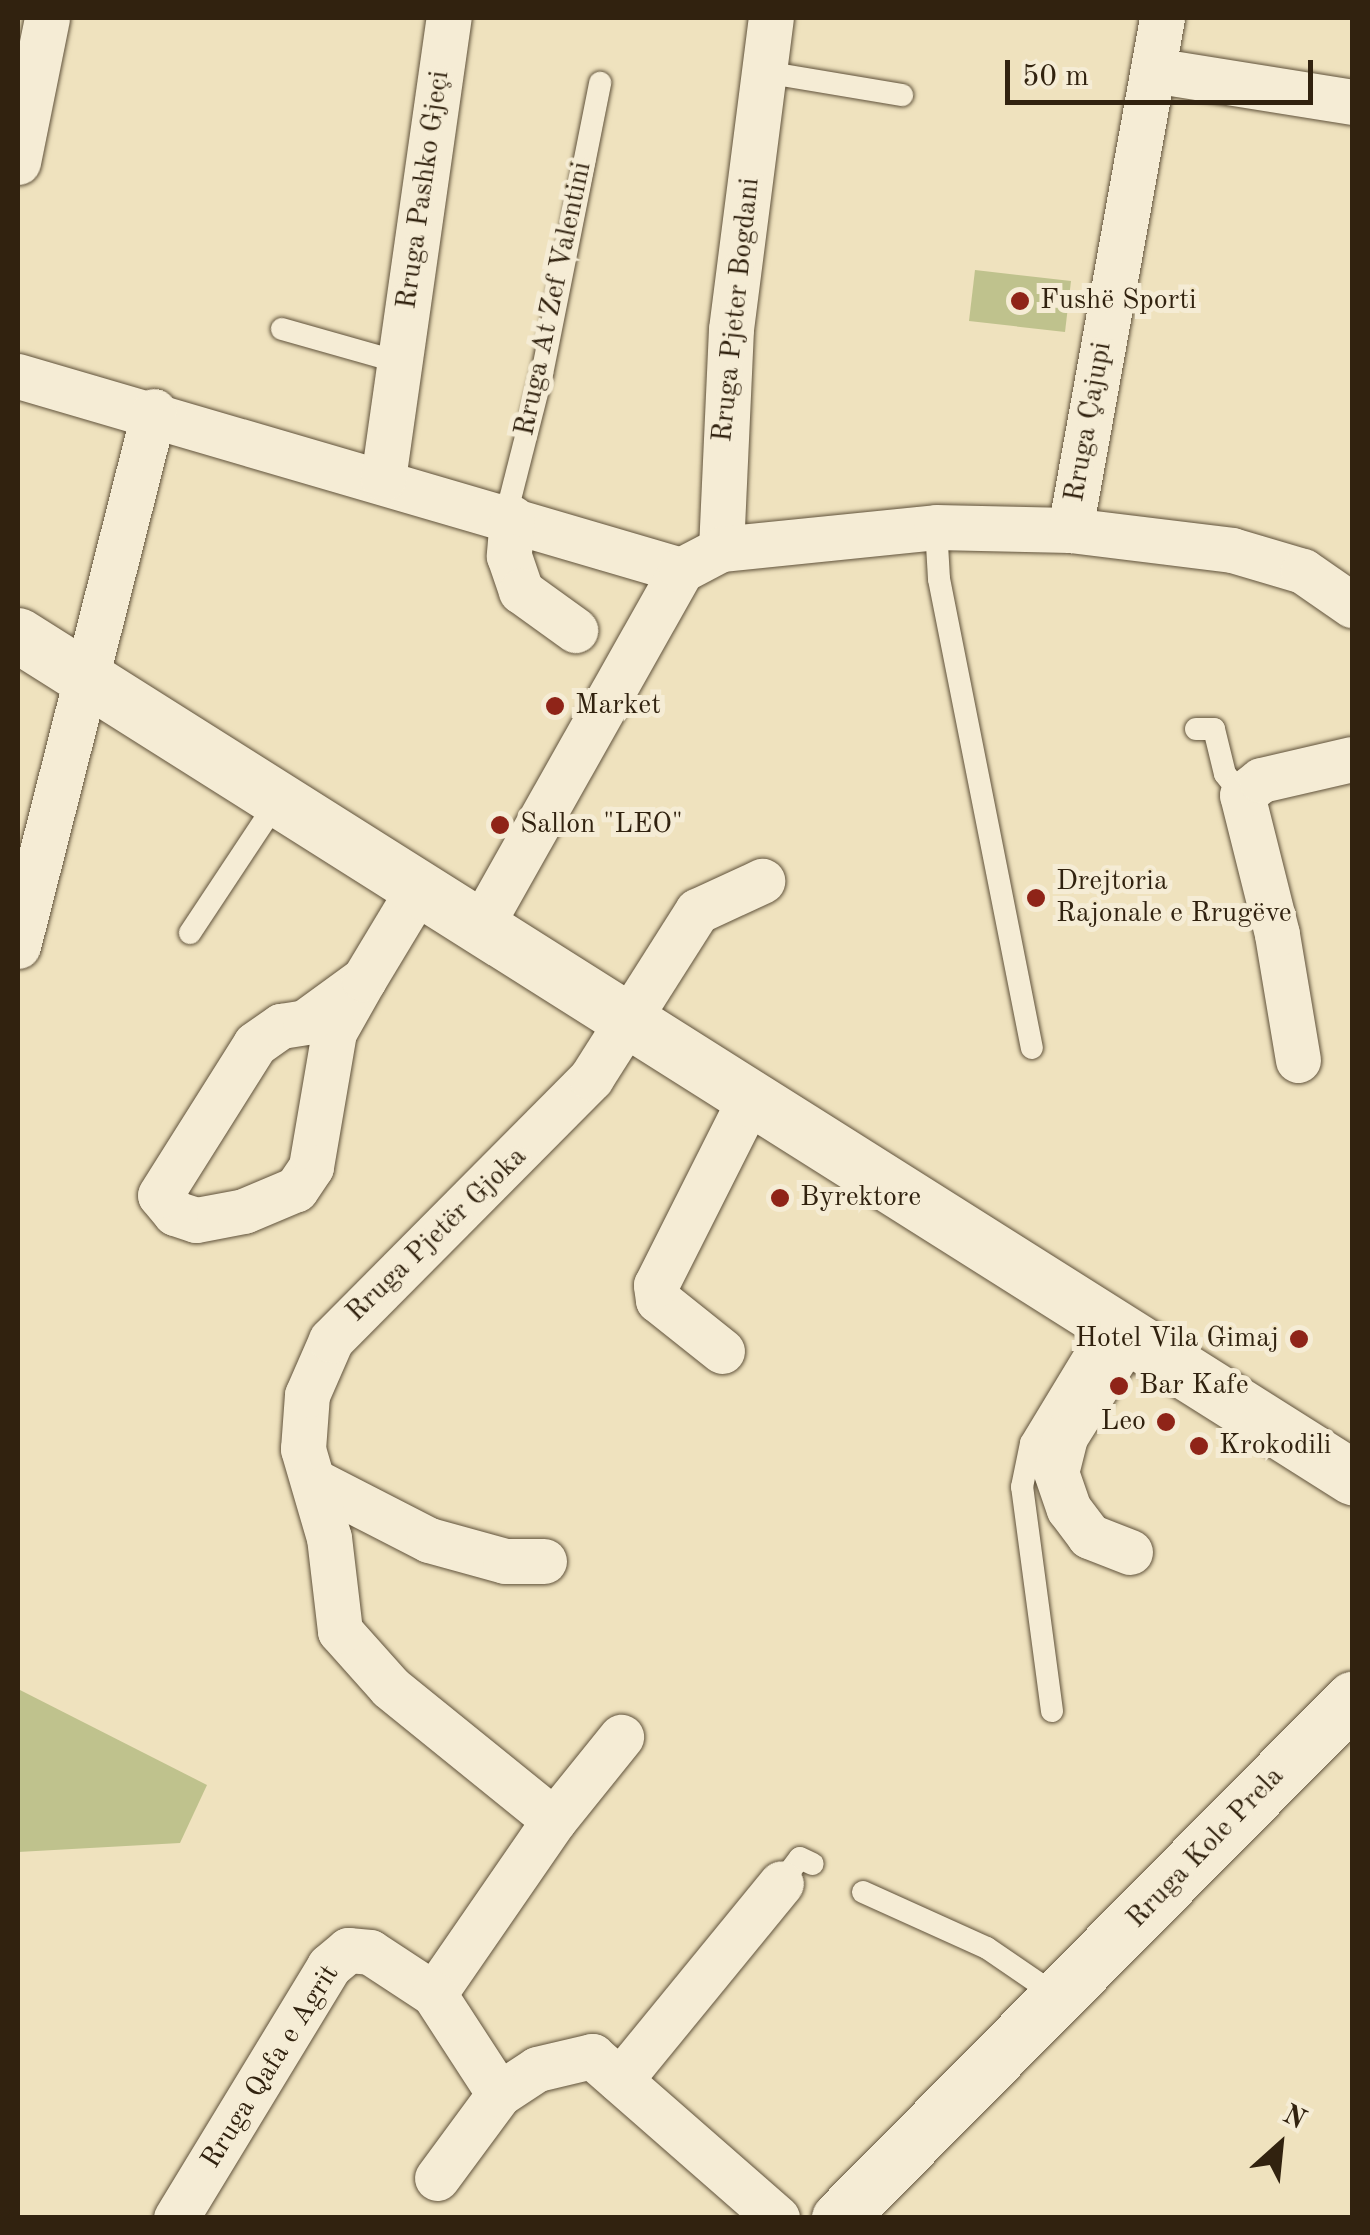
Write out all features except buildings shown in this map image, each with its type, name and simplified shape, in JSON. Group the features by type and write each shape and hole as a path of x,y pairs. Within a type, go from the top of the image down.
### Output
{"street":[{"path":"18,162 48,18"},
{"name":"Rruga Pashko Gjeçi","path":"382,480 449,18"},
{"name":"Rruga Pjeter Bogdani","path":"721,549 731,329 771,18"},
{"name":"Rruga Çajupi","path":"1070,530 1162,18"},
{"path":"1153,70 1352,102"},
{"path":"18,376 154,412 680,570"},
{"path":"18,946 154,412"},
{"name":"Rruga At Zef Valentini","path":"509,517 509,556 521,592 574,630"},
{"path":"480,927 680,570 721,549 936,527 1070,530 1232,550 1302,571 1352,605"},
{"path":"18,636 1352,1477"},
{"path":"1298,1060 1277,934 1242,795 1261,780 1352,759"},
{"name":"Rruga Pjetër Gjoka","path":"554,1820 390,1688 340,1632 316,1482 304,1449 308,1395 330,1340 550,1126 629,1022 698,911 762,881"},
{"path":"364,979 304,1022 281,1026 255,1044 160,1195 175,1214 196,1220 233,1214 296,1189 312,1167 334,1032 418,888"},
{"path":"722,1351 658,1300 656,1285 750,1098"},
{"path":"1116,1328 1065,1437 1056,1472 1069,1509 1090,1536 1130,1552"},
{"path":"316,1482 429,1540 505,1561 544,1561"},
{"name":"Rruga Kole Prela","path":"838,2218 1352,1699"},
{"path":"434,1994 554,1820 621,1736"},
{"path":"620,2080 797,1873"},
{"name":"Rruga Qafa e Agrit","path":"176,2218 329,1966 348,1950 370,1952 434,1994 499,2094"},
{"path":"436,2178 499,2094 537,2069 592,2056 777,2218"}],"lane":[{"path":"764,72 902,95"},
{"name":"Rruga At Zef Valentini","path":"509,517 600,83"},
{"path":"282,329 399,362"},
{"path":"936,527 942,597 1032,1048"},
{"path":"1196,729 1214,729 1225,774 1242,795"},
{"path":"190,933 278,800"},
{"path":"1052,1711 1022,1487 1031,1443 1116,1328"},
{"path":"863,1892 986,1948 1060,1998"}],"green space":[{"name":"Fushë Sporti","path":"975,270 1071,281 1065,332 969,321"},
{"path":"18,1689 207,1785 180,1843 18,1852"}],"place":[{"name":"Fushë Sporti","path":"1020,301"},
{"name":"Market","path":"555,706"},
{"name":"Sallon \"LEO\"","path":"500,825"},
{"name":"Drejtoria Rajonale e Rrugëve","path":"1036,898"},
{"name":"Byrektore","path":"780,1198"},
{"name":"Hotel Vila Gimaj","path":"1299,1339"},
{"name":"Bar Kafe","path":"1119,1386"},
{"name":"Leo","path":"1166,1422"},
{"name":"Krokodili","path":"1199,1446"}]}
